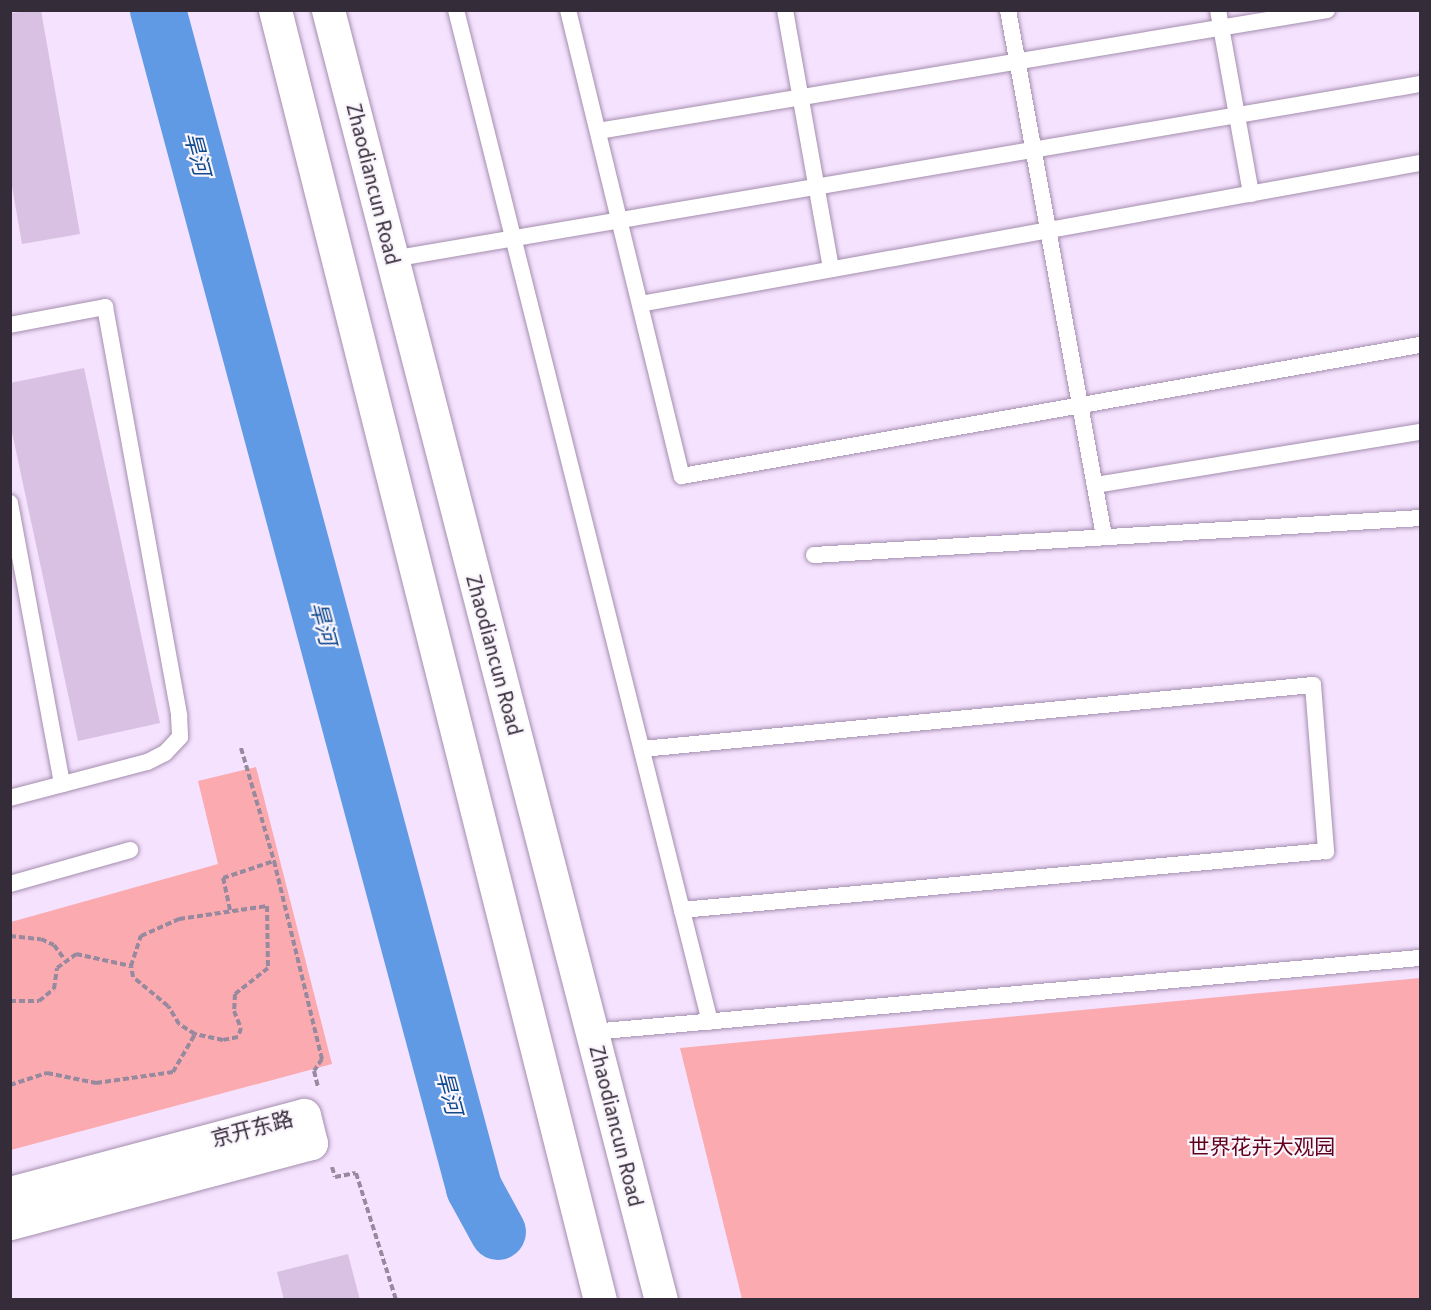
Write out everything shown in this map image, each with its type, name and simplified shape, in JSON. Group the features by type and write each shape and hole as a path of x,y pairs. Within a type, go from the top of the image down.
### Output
{"main road":[{"path":"274,10 600,1299"},
{"name":"Zhaodiancun Road","path":"328,10 661,1299"},
{"name":"京开东路","path":"10,1193 304,1115 311,1143 10,1223"}],"lane":[{"path":"456,10 710,1022"},
{"path":"568,10 682,476 1420,345"},
{"path":"785,10 831,269"},
{"path":"1008,10 1104,536"},
{"path":"1218,10 1251,194"},
{"path":"598,130 1327,10"},
{"path":"392,259 1420,84"},
{"path":"640,304 1420,163"},
{"path":"10,326 105,307 179,716 180,737 165,753 147,762 10,798"},
{"path":"1095,485 1420,432"},
{"path":"10,503 62,784"},
{"path":"814,555 1420,518"},
{"path":"642,749 1313,685 1326,851 682,910"},
{"path":"10,884 130,850"},
{"path":"592,1032 1420,958"}],"path":[{"path":"241,748 274,861 322,1059 314,1071 319,1093"},
{"path":"230,910 223,878 274,861"},
{"path":"267,906 268,968 235,994 234,1011 242,1028 238,1037 223,1040 195,1034 179,1024 168,1006 133,976 131,966 141,936 178,920 230,910 267,906"},
{"path":"10,936 40,939 54,945 64,959"},
{"path":"11,1002 39,1001 54,989 57,968 64,959 85,954 131,966"},
{"path":"10,1085 48,1072 96,1083 173,1072 195,1034"},
{"path":"330,1160 334,1177 356,1173 396,1299"}],"green space":[{"path":"256,767 332,1064 11,1150 11,922 218,864 198,781"},
{"name":"世界花卉大观园","path":"1420,978 1420,1299 742,1299 680,1048"}],"building":[{"path":"41,10 80,234 22,244 10,175 10,13"},
{"path":"84,368 160,723 78,741 10,423 10,383"},
{"path":"348,1254 360,1300 284,1300 277,1272"}],"waterway":[{"name":"旱河","path":"158,10 474,1188 498,1232"}]}
